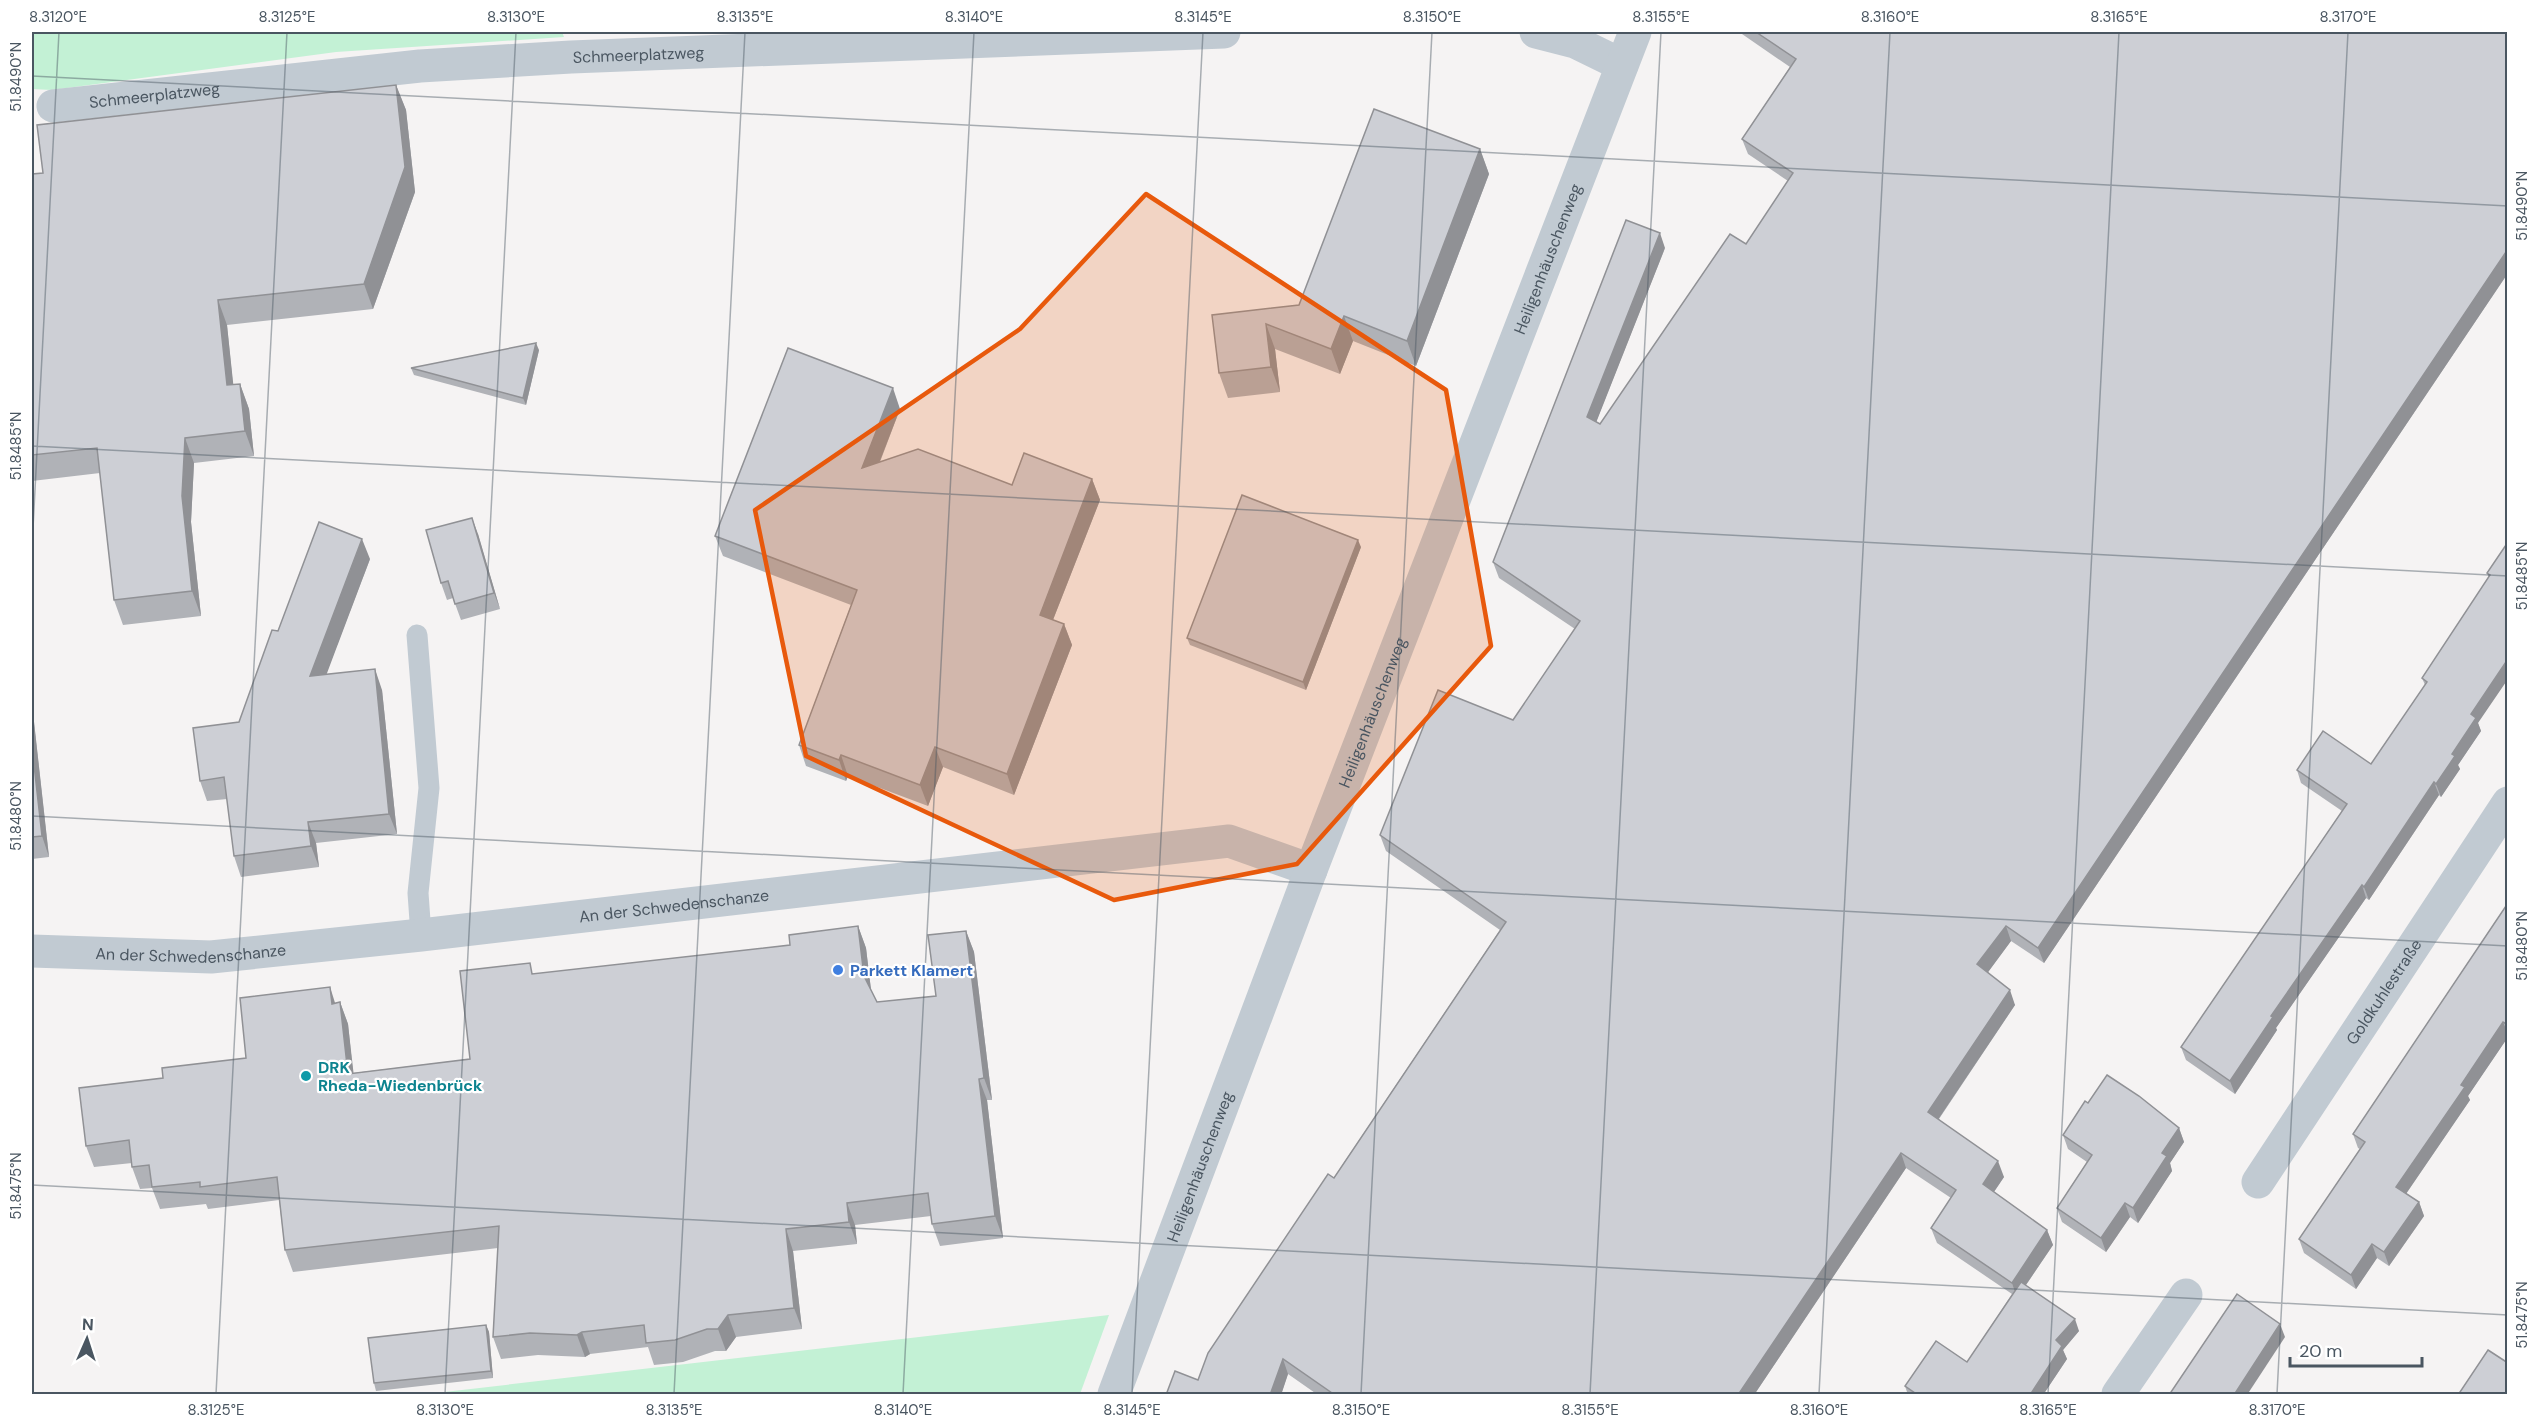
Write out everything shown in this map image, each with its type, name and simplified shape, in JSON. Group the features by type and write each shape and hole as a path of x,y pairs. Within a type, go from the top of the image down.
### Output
{"street":[{"name":"Schmeerplatzweg","path":"53,106 420,66 570,57 1224,32"},
{"path":"1536,32 1575,42 1622,65"},
{"name":"Heiligenhäuschenweg","path":"1114,1395 1311,870 1635,32"},
{"name":"Goldkuhlestraße","path":"2258,1182 2508,803"},
{"name":"An der Schwedenschanze","path":"32,951 212,957 421,935 1229,841 1311,870"},
{"path":"2118,1395 2186,1295"}],"lane":[{"path":"417,635 429,788 418,893 421,935"}],"highlighted area":[{"path":"1146,194 1446,390 1491,646 1297,864 1114,900 806,756 755,510 1020,329"}],"green space":[{"path":"32,32 562,32 564,37 336,52 52,90 32,89"},
{"path":"1109,1315 1080,1394 427,1394"}],"building":[{"path":"1756,32 2508,32 2508,249 2038,948 2006,926 1977,964 2010,990 1928,1112 1998,1161 1983,1184 2047,1230 2012,1283 1931,1228 1956,1190 1901,1153 1738,1395 1335,1395 1283,1359 1270,1395 1166,1395 1175,1371 1198,1380 1208,1353 1328,1174 1334,1178 1506,922 1380,835 1438,690 1513,720 1580,621 1493,562 1626,220 1660,233 1587,417 1600,424 1730,234 1746,244 1793,173 1742,139 1796,59"},
{"path":"396,85 405,167 364,284 218,300 227,385 240,384 245,431 185,438 182,496 192,591 114,600 97,448 32,455 32,174 43,173 37,125"},
{"path":"1374,109 1480,149 1407,341 1344,316 1331,349 1266,324 1271,367 1219,373 1212,315 1299,305"},
{"path":"536,343 523,398 411,368"},
{"path":"788,348 893,388 862,468 918,449 1012,485 1024,453 1092,479 1040,615 1064,624 1007,774 935,747 920,785 841,755 839,760 799,745 857,590 715,536"},
{"path":"1242,495 1358,540 1303,682 1187,638"},
{"path":"472,518 494,593 455,604 448,581 441,583 426,530"},
{"path":"319,522 362,539 310,676 375,669 389,814 308,822 311,846 234,856 224,777 200,781 193,728 239,722 272,630 278,631"},
{"path":"2508,542 2508,659 2471,714 2476,718 2452,754 2455,756 2436,784 2434,782 2364,887 2362,885 2271,1016 2273,1017 2230,1081 2181,1047 2347,804 2297,770 2323,731 2371,764 2427,682 2422,678 2490,575 2487,573"},
{"path":"32,747 42,836 32,837"},
{"path":"2508,903 2508,1025 2503,1022 2461,1085 2465,1087 2396,1187 2419,1202 2384,1252 2372,1244 2351,1275 2299,1239 2365,1142 2353,1134"},
{"path":"858,926 864,976 877,1002 936,996 928,935 966,931 984,1078 979,1079 995,1216 932,1224 928,1193 847,1203 849,1222 786,1229 794,1308 728,1315 718,1329 707,1329 675,1340 646,1343 644,1325 582,1332 577,1335 530,1333 493,1337 499,1226 285,1250 277,1177 200,1187 200,1182 152,1187 149,1165 132,1167 129,1140 86,1146 79,1088 163,1078 162,1068 246,1058 240,998 330,987 332,1004 340,1002 348,1074 470,1059 460,971 530,963 532,974 790,945 789,935"},
{"path":"2107,1075 2139,1096 2179,1128 2162,1153 2167,1156 2133,1208 2125,1203 2101,1238 2057,1208 2092,1155 2063,1135 2085,1101 2088,1103"},
{"path":"2021,1282 2075,1319 2056,1340 2062,1346 2030,1395 1918,1395 1905,1386 1936,1341 1967,1362"},
{"path":"2237,1294 2280,1324 2234,1395 2169,1395"},
{"path":"486,1325 491,1371 374,1383 368,1338"},
{"path":"2488,1350 2508,1363 2508,1395 2458,1395"}],"place":[{"name":"Parkett Klamert","path":"838,970"},
{"name":"DRK Rheda-Wiedenbrück","path":"306,1076"}]}
